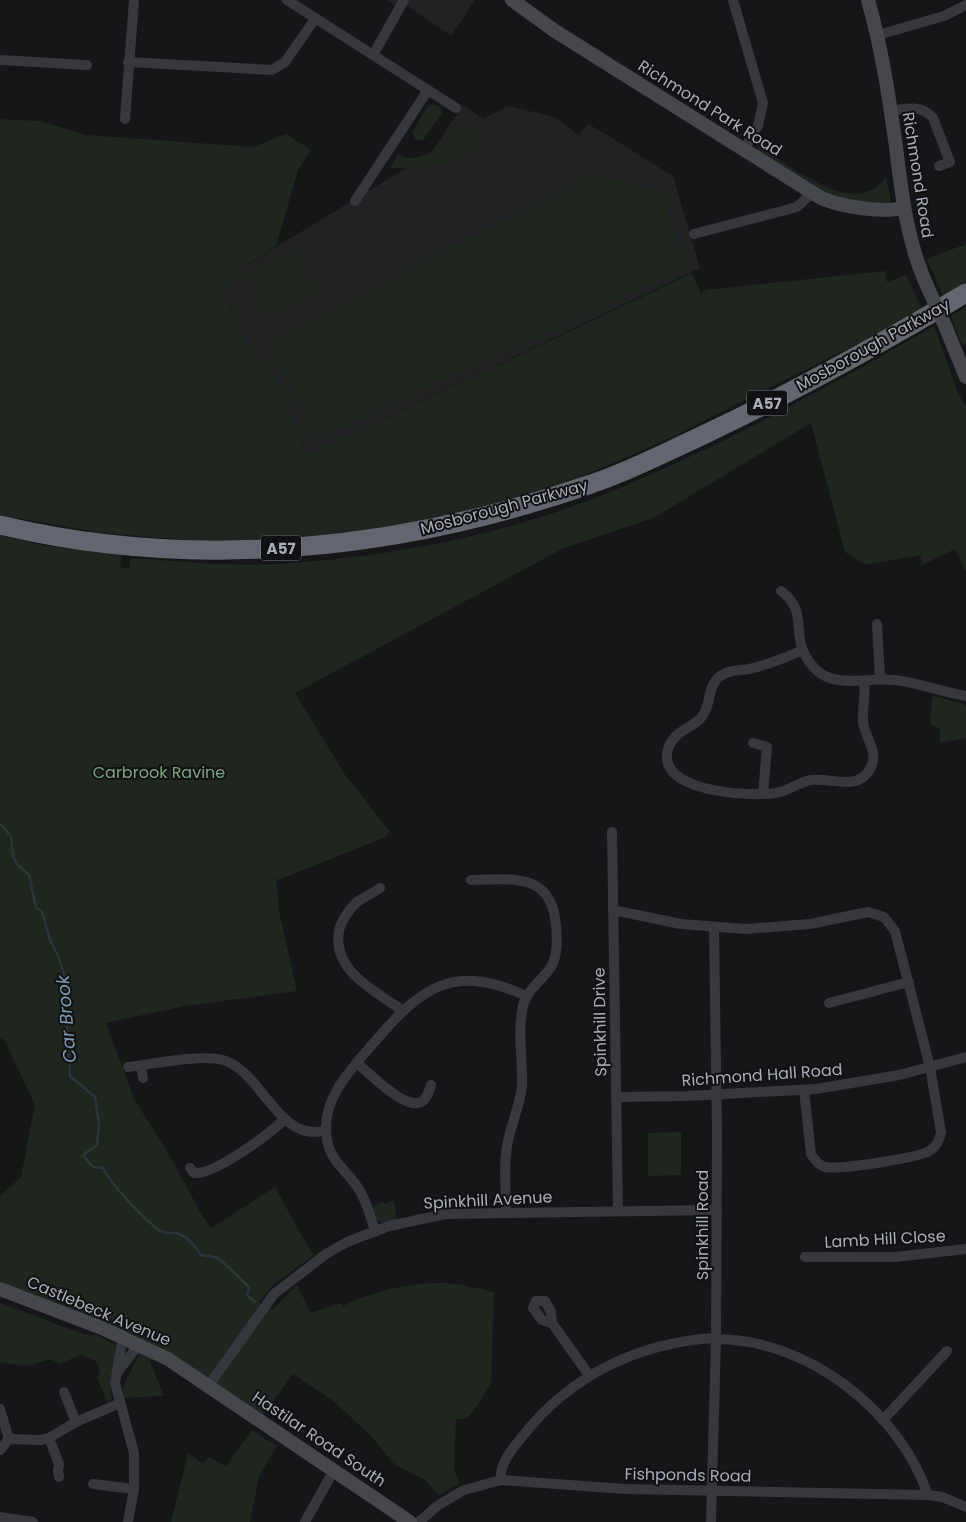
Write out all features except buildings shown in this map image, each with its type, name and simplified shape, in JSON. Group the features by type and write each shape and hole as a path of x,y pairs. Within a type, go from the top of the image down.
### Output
{"highway":[{"name":"Mosborough Parkway","path":"0,525 89,542 141,548 222,551 366,541 456,524 592,484 646,462 749,413 899,333 966,294"}],"street":[{"path":"125,119 134,0"},
{"path":"287,0 456,108"},
{"path":"373,55 404,0"},
{"name":"Richmond Park Road","path":"512,0 564,36 812,193 830,202 845,205 892,210 904,208"},
{"path":"733,0 763,103 758,126 744,150"},
{"name":"Richmond Road","path":"868,0 878,35 891,111 904,208 914,254 966,377"},
{"path":"878,35 944,16 966,5"},
{"path":"128,62 272,70 285,62 315,19"},
{"path":"0,60 87,65"},
{"path":"355,201 428,90"},
{"path":"891,111 922,109 928,112 933,118 950,162 939,166"},
{"path":"694,234 797,207 812,193"},
{"path":"781,591 794,605 799,616 803,650 815,668 830,678 841,682 880,679 908,682 966,696"},
{"path":"877,624 880,679"},
{"path":"803,650 765,665 724,674 714,682 707,707 700,718 678,734 669,745 667,762 680,780 695,786 763,794 786,790 813,780 850,783 866,774 874,755 863,720 864,681"},
{"path":"753,743 767,747 763,794"},
{"name":"Spinkhill Drive","path":"612,832 618,1211"},
{"path":"472,880 513,879 528,881 541,888 550,898 554,909 556,948 552,965 526,996 522,1019 520,1098 508,1142 506,1212"},
{"path":"380,888 357,902 344,918 338,941 344,962 358,978 402,1010"},
{"path":"613,910 681,924 714,928 780,928 810,924 860,912 877,913 891,923 896,931 930,1067 941,1132 940,1140 923,1154 837,1168 826,1167 815,1160 809,1147 804,1090"},
{"name":"Spinkhill Road","path":"711,1522 717,1210 714,928"},
{"path":"375,1230 362,1194 337,1164 331,1152 326,1130 330,1104 335,1092 402,1010 420,996 436,988 466,981 499,984 526,996"},
{"path":"829,1003 909,982"},
{"path":"128,1067 213,1058 229,1063 246,1073 285,1119 304,1130 313,1132 326,1130"},
{"name":"Richmond Hall Road","path":"617,1097 688,1096 716,1093 804,1090 862,1082 966,1058"},
{"path":"357,1063 399,1097 410,1103 423,1101 431,1085"},
{"path":"141,1066 143,1078"},
{"path":"190,1168 194,1173 206,1173 254,1144 285,1119"},
{"name":"Spinkhill Avenue","path":"209,1385 274,1294 326,1254 375,1230 418,1218 446,1214 717,1210"},
{"name":"Lamb Hill Close","path":"804,1257 895,1257 966,1248"},
{"name":"Castlebeck Avenue","path":"0,1289 123,1336 209,1385"},
{"path":"552,1323 589,1375"},
{"path":"123,1336 116,1392 134,1453 134,1489 128,1522"},
{"path":"500,1480 502,1467 534,1421 571,1388 589,1375 636,1353 666,1345 716,1338 747,1342 777,1350 812,1364 855,1393 883,1420 913,1461 928,1495"},
{"path":"117,1373 139,1344"},
{"path":"883,1420 947,1351"},
{"name":"Hastilar Road South","path":"209,1385 410,1522"},
{"path":"64,1392 76,1422"},
{"path":"0,1450 10,1439 40,1440 49,1438 76,1422 120,1403"},
{"path":"0,1409 10,1439"},
{"path":"49,1438 59,1464 59,1477"},
{"path":"305,1522 334,1470"},
{"name":"Fishponds Road","path":"419,1522 437,1506 464,1490 500,1480 625,1489 928,1495 966,1506"},
{"path":"93,1484 134,1489"},
{"path":"0,1517 32,1522"}],"shaded area":[{"path":"387,0 475,0 451,36 403,3 399,9"},
{"path":"463,105 483,119 508,106 555,117 578,135 589,124 673,176 700,268 307,456 266,357 254,362 223,293 233,273 431,153"}],"green space":[{"path":"428,106 440,107 442,113 423,140 416,140 412,132"},
{"path":"0,119 40,121 87,135 253,147 286,134 311,150 298,170 276,246 233,273 223,293 254,362 266,357 307,456 692,273 701,294 706,290 885,271 887,282 906,275 923,311 662,442 555,488 463,514 370,533 293,540 211,542 103,533 0,515"},
{"path":"460,125 471,126 480,142 461,158 450,163 428,168 390,168 398,155 407,158 416,157 433,151"},
{"path":"758,145 804,176 840,191 858,193 873,189 886,177 891,200 888,205 831,199 758,152"},
{"path":"598,173 664,193 684,270 315,439 271,342"},
{"path":"966,244 966,282 943,296 927,259"},
{"path":"293,250 314,292 269,314 248,272"},
{"path":"966,307 966,343 962,345 951,316"},
{"name":"Carbrook Ravine","path":"934,326 958,393 966,407 966,572 955,549 922,565 920,555 866,565 845,552 811,423 655,517 562,549 295,693 344,773 390,832 386,834 388,836 278,880 276,877 279,911 297,991 185,1006 106,1023 135,1101 166,1149 203,1217 211,1228 275,1187 314,1255 273,1285 259,1302 272,1310 297,1285 311,1313 341,1303 343,1306 392,1288 418,1284 450,1283 494,1292 491,1384 475,1409 466,1419 456,1419 454,1469 459,1483 439,1495 425,1480 395,1465 369,1434 332,1400 293,1374 263,1415 173,1354 159,1351 150,1362 164,1396 124,1398 123,1387 146,1341 98,1319 0,1283 0,1196 21,1177 35,1105 5,1041 0,1038 0,535 45,546 122,554 120,567 129,569 131,558 258,565 356,557 436,544 514,525 590,500 634,482 722,441 808,397"},
{"path":"932,696 962,703 966,706 966,738 940,743 940,729 930,724"},
{"path":"681,1132 681,1175 648,1176 648,1133"},
{"path":"394,1200 397,1221 382,1223 376,1219 373,1206 382,1202 386,1204"},
{"path":"0,1303 86,1335 97,1335 114,1344 118,1354 110,1381 112,1400 107,1402 97,1377 100,1372 96,1361 80,1355 60,1364 50,1359 27,1366 0,1362"},
{"path":"252,1430 277,1446 259,1476 250,1522 171,1522 188,1453 203,1464 209,1457 226,1466"}],"waterway":[{"name":"Car Brook","path":"0,824 11,836 16,862 29,874 36,908 42,911 50,940 64,974 70,1076 95,1097 99,1125 97,1145 83,1155 93,1167 103,1168 113,1184 128,1201 160,1231 177,1233 186,1237 201,1255 217,1258 223,1263 249,1288 247,1295 255,1302"}]}
